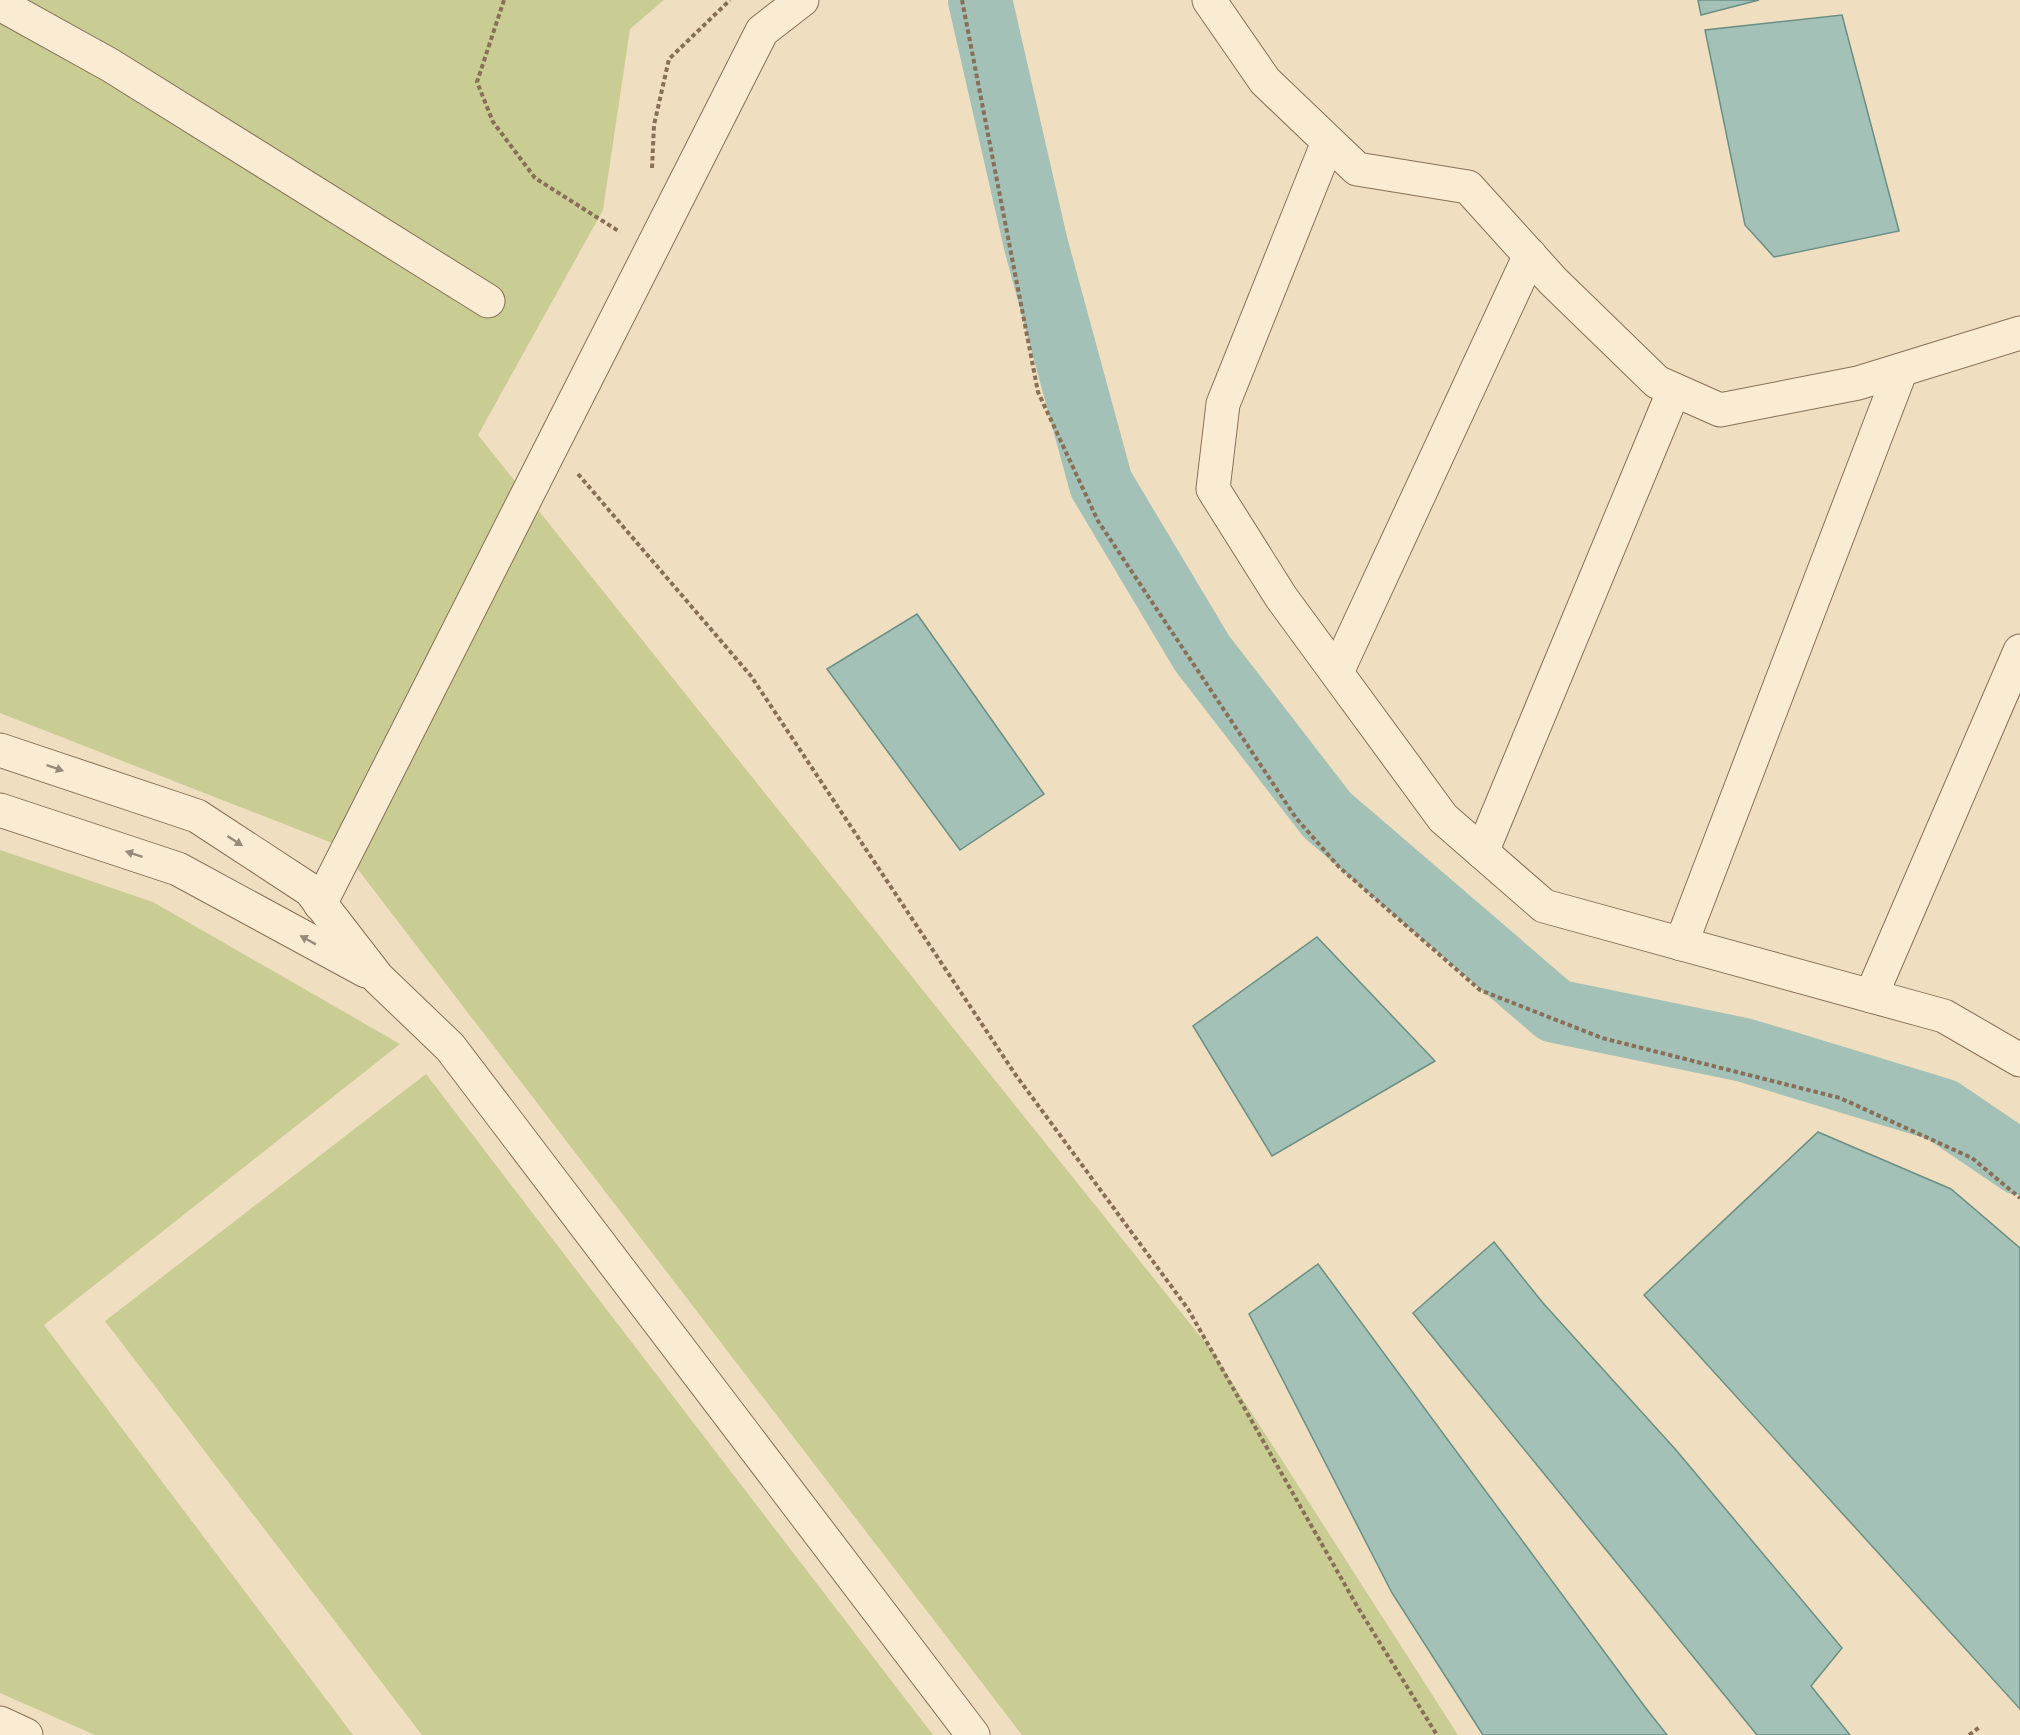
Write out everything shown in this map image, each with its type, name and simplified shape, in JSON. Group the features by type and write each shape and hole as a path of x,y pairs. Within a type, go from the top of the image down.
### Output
{"street":[{"path":"320,904 762,31 802,0"},
{"path":"1209,0 1265,81 1357,169 1468,187 1553,281 1657,382 1720,410 1858,383 2020,333"},
{"path":"0,4 110,65 488,301"},
{"path":"1328,142 1223,404 1213,489 1281,597 1443,818 1544,906 1944,1017 2020,1060"},
{"path":"1337,672 1530,255"},
{"path":"1681,944 1901,370"},
{"path":"1482,852 1674,390"},
{"path":"1871,996 2020,651"},
{"path":"0,750 197,816 310,890 378,978 450,1047 973,1735"},
{"path":"0,810 178,869 378,978"},
{"path":"0,1723 26,1735"}],"path":[{"path":"504,0 477,82 493,122 535,178 622,233"},
{"path":"576,473 751,676 1015,1074 1188,1309 1357,1606 1437,1735"},
{"path":"1969,1735 1981,1726"}],"green space":[{"path":"0,0 664,0 630,29 603,210 478,435 1212,1351 1458,1735 1022,1735 340,846 0,713"},
{"path":"0,850 153,902 400,1044 44,1325 353,1735 95,1735 0,1693"},
{"path":"426,1074 933,1735 422,1735 105,1321"}],"water":[{"path":"1698,0 1759,0 1701,15"},
{"path":"1842,15 1899,231 1774,257 1745,225 1705,30"},
{"path":"917,614 1044,794 960,850 827,669"},
{"path":"1317,937 1435,1061 1272,1156 1193,1026"},
{"path":"1818,1132 1951,1189 2020,1248 2020,1709 1644,1295"},
{"path":"1494,1242 1543,1303 1676,1450 1842,1648 1811,1686 1850,1735 1757,1735 1413,1313"},
{"path":"1318,1264 1667,1735 1483,1735 1392,1593 1249,1314"}],"waterway":[{"path":"980,0 1036,245 1101,484 1202,653 1327,815 1555,1011 1744,1050 1942,1110 2020,1163"}]}
